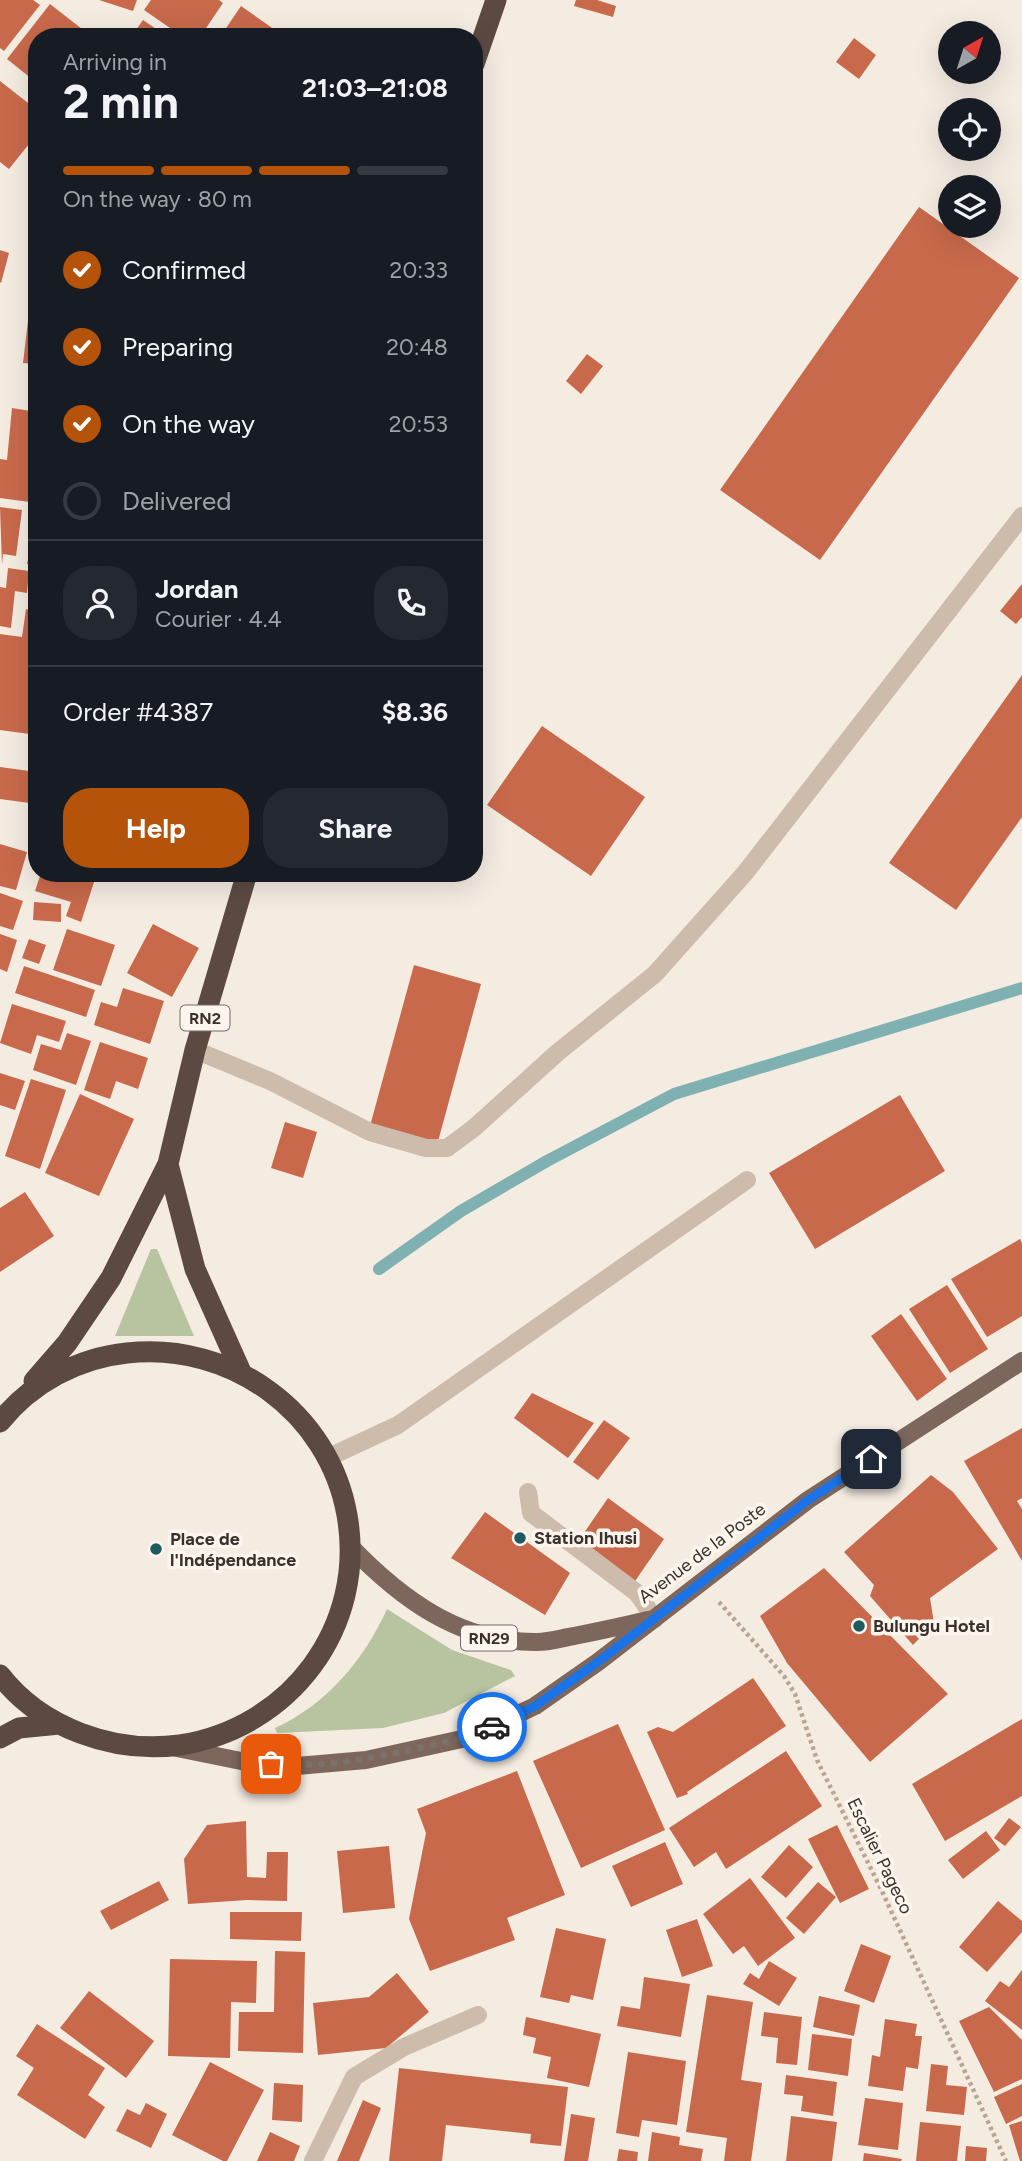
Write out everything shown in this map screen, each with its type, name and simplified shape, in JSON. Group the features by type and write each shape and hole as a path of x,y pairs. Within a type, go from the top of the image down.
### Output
{"highway":[{"path":"483,38 496,0"},
{"name":"RN2","path":"6,1414 67,1343 111,1278 168,1164 195,1050 244,882"},
{"name":"RN2","path":"168,1164 195,1269 241,1372"},
{"path":"0,1675 31,1706 59,1724 112,1743 140,1747 169,1746 198,1742 227,1733 254,1720 278,1703 299,1683 317,1660 335,1624 349,1577 350,1546 342,1496 327,1458 311,1431 291,1408 267,1388 241,1372 210,1360 177,1352 111,1354 79,1364 48,1379 6,1414"},
{"path":"0,1738 19,1728 59,1724"}],"main road":[{"name":"Avenue de la Poste","path":"350,1546 382,1579 416,1604 459,1628 499,1641 540,1643 655,1619 808,1500 1022,1361"},
{"name":"RN29","path":"169,1746 246,1762 297,1766 366,1760 471,1737 535,1706 655,1619"}],"street":[{"path":"195,1050 270,1081 370,1132 426,1147 447,1148 655,974 745,873 1022,516"},
{"path":"327,1458 398,1425 747,1180"},
{"path":"528,1492 531,1513 637,1593 655,1619"},
{"path":"313,2161 354,2077 404,2047 478,2015"}],"path":[{"name":"Escalier Pageco","path":"701,1582 784,1676 795,1694 817,1760 881,1889 1006,2161"}],"green space":[{"path":"151,1249 157,1249 194,1336 115,1336"},
{"path":"387,1609 452,1650 511,1670 515,1676 444,1713 383,1728 277,1733 275,1728 311,1707 342,1679 367,1646"}],"building":[{"path":"0,0 33,0 40,5 4,51 0,48"},
{"path":"99,0 137,0 133,11"},
{"path":"151,0 219,0 223,3 206,28 170,28 144,10"},
{"path":"576,0 597,0 616,6 613,17 574,6"},
{"path":"50,4 81,28 31,28"},
{"path":"241,6 272,28 226,28"},
{"path":"143,20 155,28 137,28"},
{"path":"28,32 28,76 7,59"},
{"path":"854,38 876,55 859,79 836,62"},
{"path":"0,81 28,103 28,145 9,169 0,162"},
{"path":"919,207 938,220 938,238 963,238 1019,278 820,560 720,490"},
{"path":"0,250 9,253 1,283 0,282"},
{"path":"28,320 28,363 23,363"},
{"path":"587,354 603,366 581,394 566,381"},
{"path":"12,408 28,411 28,502 0,498 0,459 7,460"},
{"path":"0,507 22,510 16,556 3,554 2,565"},
{"path":"8,568 28,571 27,593 15,591 11,628 0,626 0,587 6,588"},
{"path":"1022,584 1022,617 1016,624 1000,611"},
{"path":"26,609 28,734 0,730 0,634 22,637"},
{"path":"1022,675 1022,817 956,910 889,863"},
{"path":"542,726 645,797 591,876 487,805"},
{"path":"0,767 28,771 28,803 0,799"},
{"path":"0,844 27,852 16,890 0,886"},
{"path":"38,882 94,882 81,922 66,916 71,902 35,891"},
{"path":"0,893 23,901 13,930 0,926"},
{"path":"34,902 61,904 61,922 33,920"},
{"path":"153,924 199,948 172,997 127,973"},
{"path":"67,929 115,945 101,986 53,970"},
{"path":"0,934 17,940 7,972 0,969"},
{"path":"29,939 46,945 39,964 22,958"},
{"path":"414,965 481,984 437,1145 370,1126"},
{"path":"24,966 95,990 86,1017 15,993"},
{"path":"123,988 164,1001 150,1044 94,1025 101,1002 117,1007"},
{"path":"12,1004 66,1021 59,1042 37,1035 31,1054 0,1043"},
{"path":"67,1033 91,1041 76,1085 33,1070 41,1044 61,1050"},
{"path":"100,1042 148,1058 138,1089 116,1081 110,1099 84,1090"},
{"path":"0,1073 25,1081 15,1110 0,1105"},
{"path":"31,1079 66,1090 40,1169 5,1156"},
{"path":"80,1094 134,1119 99,1196 45,1173"},
{"path":"900,1095 945,1171 815,1249 769,1173"},
{"path":"285,1122 317,1132 303,1178 271,1168"},
{"path":"25,1192 54,1236 0,1272 0,1208"},
{"path":"1020,1239 1022,1316 987,1337 951,1279"},
{"path":"947,1285 988,1349 950,1373 909,1309"},
{"path":"901,1314 947,1379 917,1401 871,1336"},
{"path":"532,1393 594,1423 568,1458 514,1418"},
{"path":"604,1420 630,1438 598,1480 573,1462"},
{"path":"1022,1428 1022,1498 1017,1501 1022,1509 1022,1561 964,1461"},
{"path":"931,1475 953,1492 998,1549 930,1598 934,1623 913,1645 870,1596 874,1585 844,1552"},
{"path":"608,1498 664,1539 633,1584 577,1543"},
{"path":"485,1512 570,1573 545,1615 451,1558"},
{"path":"824,1568 948,1694 870,1762 787,1663 760,1616"},
{"path":"753,1678 786,1726 687,1792 688,1794 677,1798 647,1732 658,1727 673,1732"},
{"path":"1022,1719 1022,1796 945,1841 912,1784"},
{"path":"618,1724 665,1830 581,1868 533,1761"},
{"path":"786,1751 822,1806 726,1869 716,1852 694,1867 669,1828"},
{"path":"517,1771 565,1895 507,1918 515,1940 430,1971 409,1919 426,1833 417,1809"},
{"path":"1009,1818 1021,1827 1005,1846 994,1838"},
{"path":"246,1821 247,1877 266,1878 267,1852 288,1852 287,1901 247,1900 188,1904 184,1859 207,1825"},
{"path":"837,1825 869,1889 840,1903 808,1839"},
{"path":"986,1831 1000,1850 963,1879 948,1860"},
{"path":"665,1842 683,1884 631,1907 612,1866"},
{"path":"789,1845 813,1867 786,1898 761,1877"},
{"path":"389,1846 395,1908 343,1913 337,1851"},
{"path":"750,1878 795,1938 758,1966 744,1946 733,1954 703,1914"},
{"path":"159,1881 169,1900 111,1930 100,1911"},
{"path":"818,1882 836,1897 804,1934 786,1918"},
{"path":"998,1901 1022,1921 1022,1932 987,1972 959,1947"},
{"path":"230,1912 302,1912 301,1941 230,1939"},
{"path":"697,1919 713,1966 682,1977 666,1930"},
{"path":"556,1928 606,1939 593,2000 571,1995 569,2003 540,1997"},
{"path":"861,1944 891,1956 874,2003 844,1991"},
{"path":"275,1951 305,1952 303,2053 238,2051 239,2012 274,2012"},
{"path":"170,1959 257,1961 256,2003 231,2002 230,2058 168,2056"},
{"path":"769,1961 797,1978 779,2006 743,1984 750,1973 759,1979"},
{"path":"1022,1970 1022,2030 985,2001 1000,1981 1009,1987"},
{"path":"397,1973 429,2012 386,2048 318,2055 313,2003 369,1997"},
{"path":"644,1977 690,1984 681,2037 617,2026 621,2006 640,2009"},
{"path":"89,1991 154,2041 126,2078 60,2028"},
{"path":"707,1995 753,2002 741,2080 762,2083 751,2161 724,2161 727,2138 686,2132"},
{"path":"819,1996 860,2005 854,2036 813,2027"},
{"path":"989,2007 1022,2040 1022,2079 994,2092 959,2021"},
{"path":"764,2012 802,2017 797,2065 776,2063 778,2038 761,2036"},
{"path":"526,2017 601,2034 589,2087 547,2078 551,2057 533,2053 536,2038 523,2035"},
{"path":"885,2019 917,2024 915,2036 922,2036 918,2069 906,2067 903,2091 868,2086 872,2055 880,2057"},
{"path":"37,2024 105,2068 88,2095 105,2107 85,2139 17,2095 34,2068 16,2056"},
{"path":"812,2034 852,2039 848,2076 808,2070"},
{"path":"628,2052 686,2061 677,2125 642,2120 639,2137 616,2133"},
{"path":"210,2062 264,2090 227,2161 172,2135"},
{"path":"931,2064 948,2066 946,2085 967,2087 964,2115 926,2111"},
{"path":"399,2068 568,2087 561,2146 530,2143 531,2134 446,2125 442,2161 389,2161"},
{"path":"786,2075 837,2082 833,2116 801,2111 803,2096 784,2094"},
{"path":"274,2083 303,2085 302,2122 272,2120"},
{"path":"1022,2084 1022,2116 1006,2124 994,2097"},
{"path":"865,2098 903,2103 898,2150 858,2145"},
{"path":"363,2100 381,2108 359,2161 337,2161"},
{"path":"146,2103 167,2114 151,2148 116,2131 127,2109 140,2115"},
{"path":"571,2114 595,2118 588,2161 564,2161"},
{"path":"791,2116 837,2122 832,2161 786,2161"},
{"path":"1022,2121 1022,2161 1020,2161 1009,2125"},
{"path":"920,2122 961,2126 957,2161 916,2161"},
{"path":"270,2132 300,2146 294,2161 257,2161"},
{"path":"652,2132 680,2137 679,2145 703,2149 701,2161 648,2161"},
{"path":"966,2146 987,2148 986,2161 965,2161"},
{"path":"619,2149 638,2152 637,2161 617,2161"},
{"path":"864,2153 902,2159 863,2161"}],"waterway":[{"path":"379,1269 461,1211 547,1161 674,1094 1022,988"}],"way so far":[{"path":"271,1764 297,1766 366,1760 471,1737 492,1727"}],"place":[{"name":"Station Ihusi","path":"520,1538"},
{"name":"Place de l'Indépendance","path":"156,1549"},
{"name":"Bulungu Hotel","path":"859,1626"}],"route":[{"path":"492,1727 535,1706 598,1662 808,1500 871,1459"}]}
